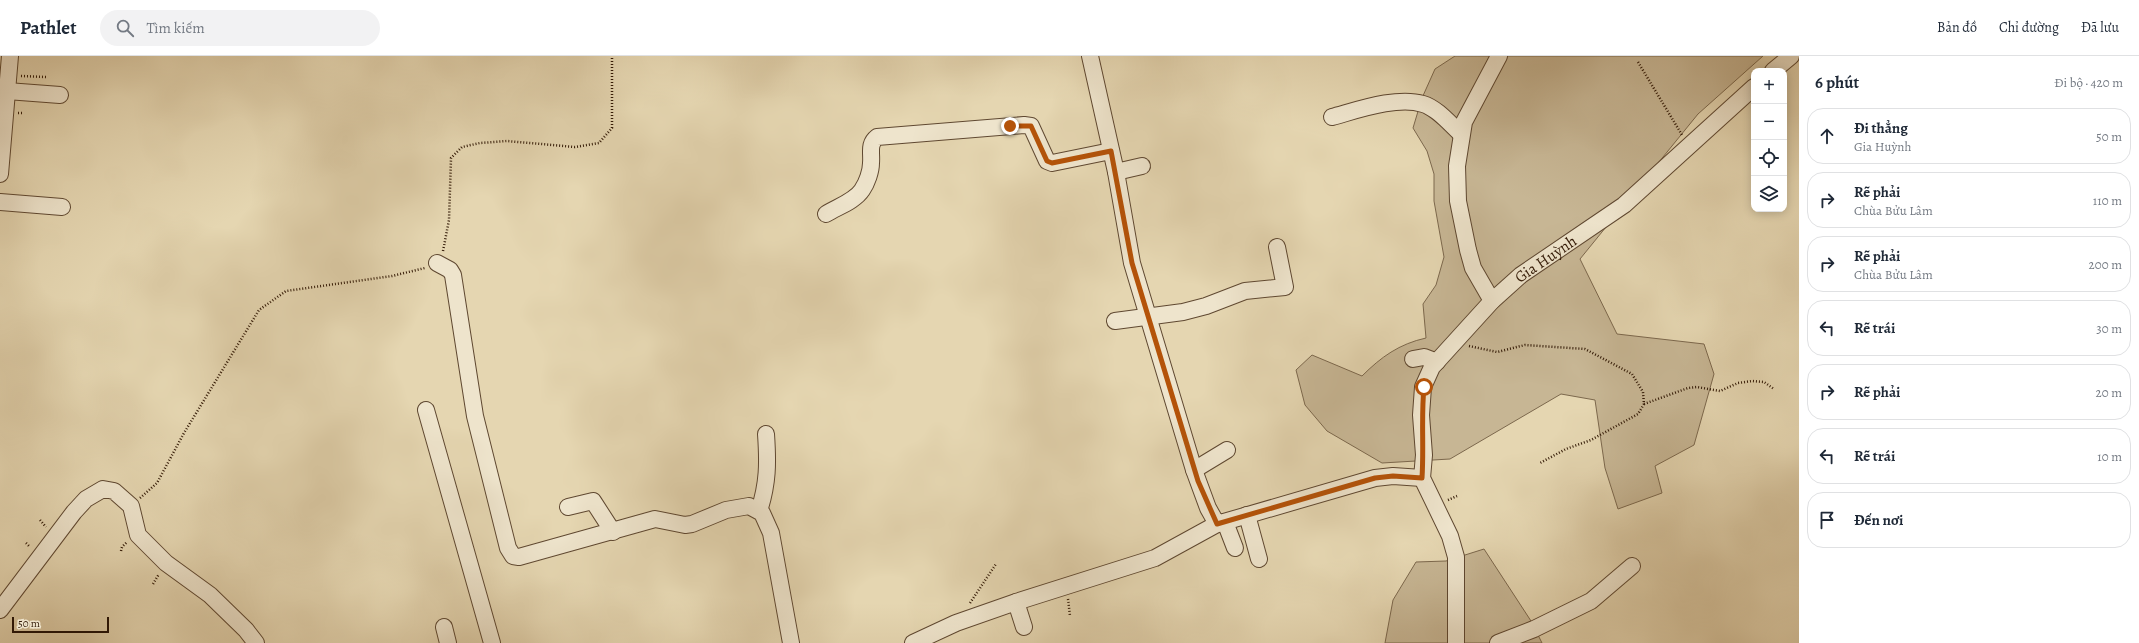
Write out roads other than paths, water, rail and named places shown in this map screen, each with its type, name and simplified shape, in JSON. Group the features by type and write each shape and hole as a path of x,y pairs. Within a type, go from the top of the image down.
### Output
{"street":[{"path":"0,174 10,56"},
{"path":"1090,56 1116,172 1132,263 1147,316 1194,470 1208,508 1221,523 1235,548"},
{"path":"1492,301 1474,268 1460,211 1457,166 1462,134 1469,110 1498,56"},
{"path":"1777,68 1791,56"},
{"path":"8,83 60,95"},
{"name":"Gia Huỳnh","path":"1422,478 1424,455 1421,415 1424,387 1432,368 1452,344 1492,301 1521,275 1624,206 1688,146 1751,91"},
{"path":"1332,117 1378,106 1406,102 1423,104 1438,112 1462,134"},
{"path":"826,214 857,196 862,190 871,165 872,141 877,137 1024,125 1031,126 1047,161 1052,163 1111,151"},
{"path":"1116,172 1142,166"},
{"path":"0,202 62,207"},
{"path":"1115,321 1183,312 1206,306 1245,290 1285,287 1277,247"},
{"path":"437,263 450,270 453,275 475,416 508,548 513,556 519,557 613,532 655,519 685,525 692,524 726,510 749,506 762,513 772,533 791,643"},
{"path":"1413,359 1424,357 1437,362"},
{"path":"426,410 492,643"},
{"path":"759,511 766,490 768,472 766,434"},
{"path":"1194,470 1227,450"},
{"path":"916,643 956,623 1016,602 1155,558 1221,523 1375,478 1393,476 1422,478 1450,536 1456,557 1456,643"},
{"path":"0,610 35,562 86,499 103,489 114,492 131,506 138,536 166,563 210,595 246,630 256,643"},
{"path":"568,507 593,501 613,532"},
{"path":"1247,515 1259,560"},
{"path":"1498,643 1534,630 1591,601 1632,566"},
{"path":"1016,602 1024,628"},
{"path":"444,627 448,643"}]}
